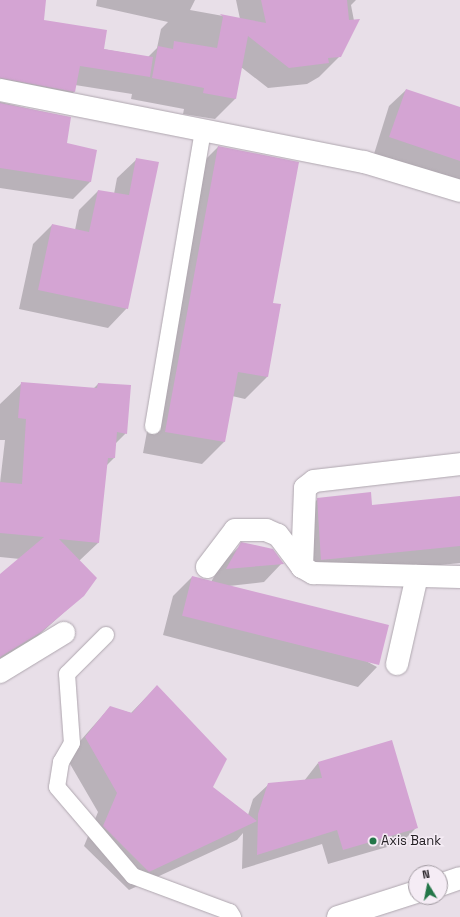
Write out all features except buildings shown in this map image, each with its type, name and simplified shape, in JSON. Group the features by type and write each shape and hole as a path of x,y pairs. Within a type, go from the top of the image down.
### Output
{"street":[{"path":"0,90 364,162 460,191"},
{"path":"302,567 305,488 314,481 460,464"},
{"path":"207,567 236,530 266,530 278,535 302,567 313,573 460,577"},
{"path":"397,664 417,576"},
{"path":"0,672 64,634"},
{"path":"448,882 460,878"},
{"path":"338,917 408,895"}],"lane":[{"path":"153,426 203,131"},
{"path":"106,635 67,674 72,743 61,762 58,787 133,876 230,912 233,917"}],"place":[{"name":"Axis Bank","path":"373,841"}]}
